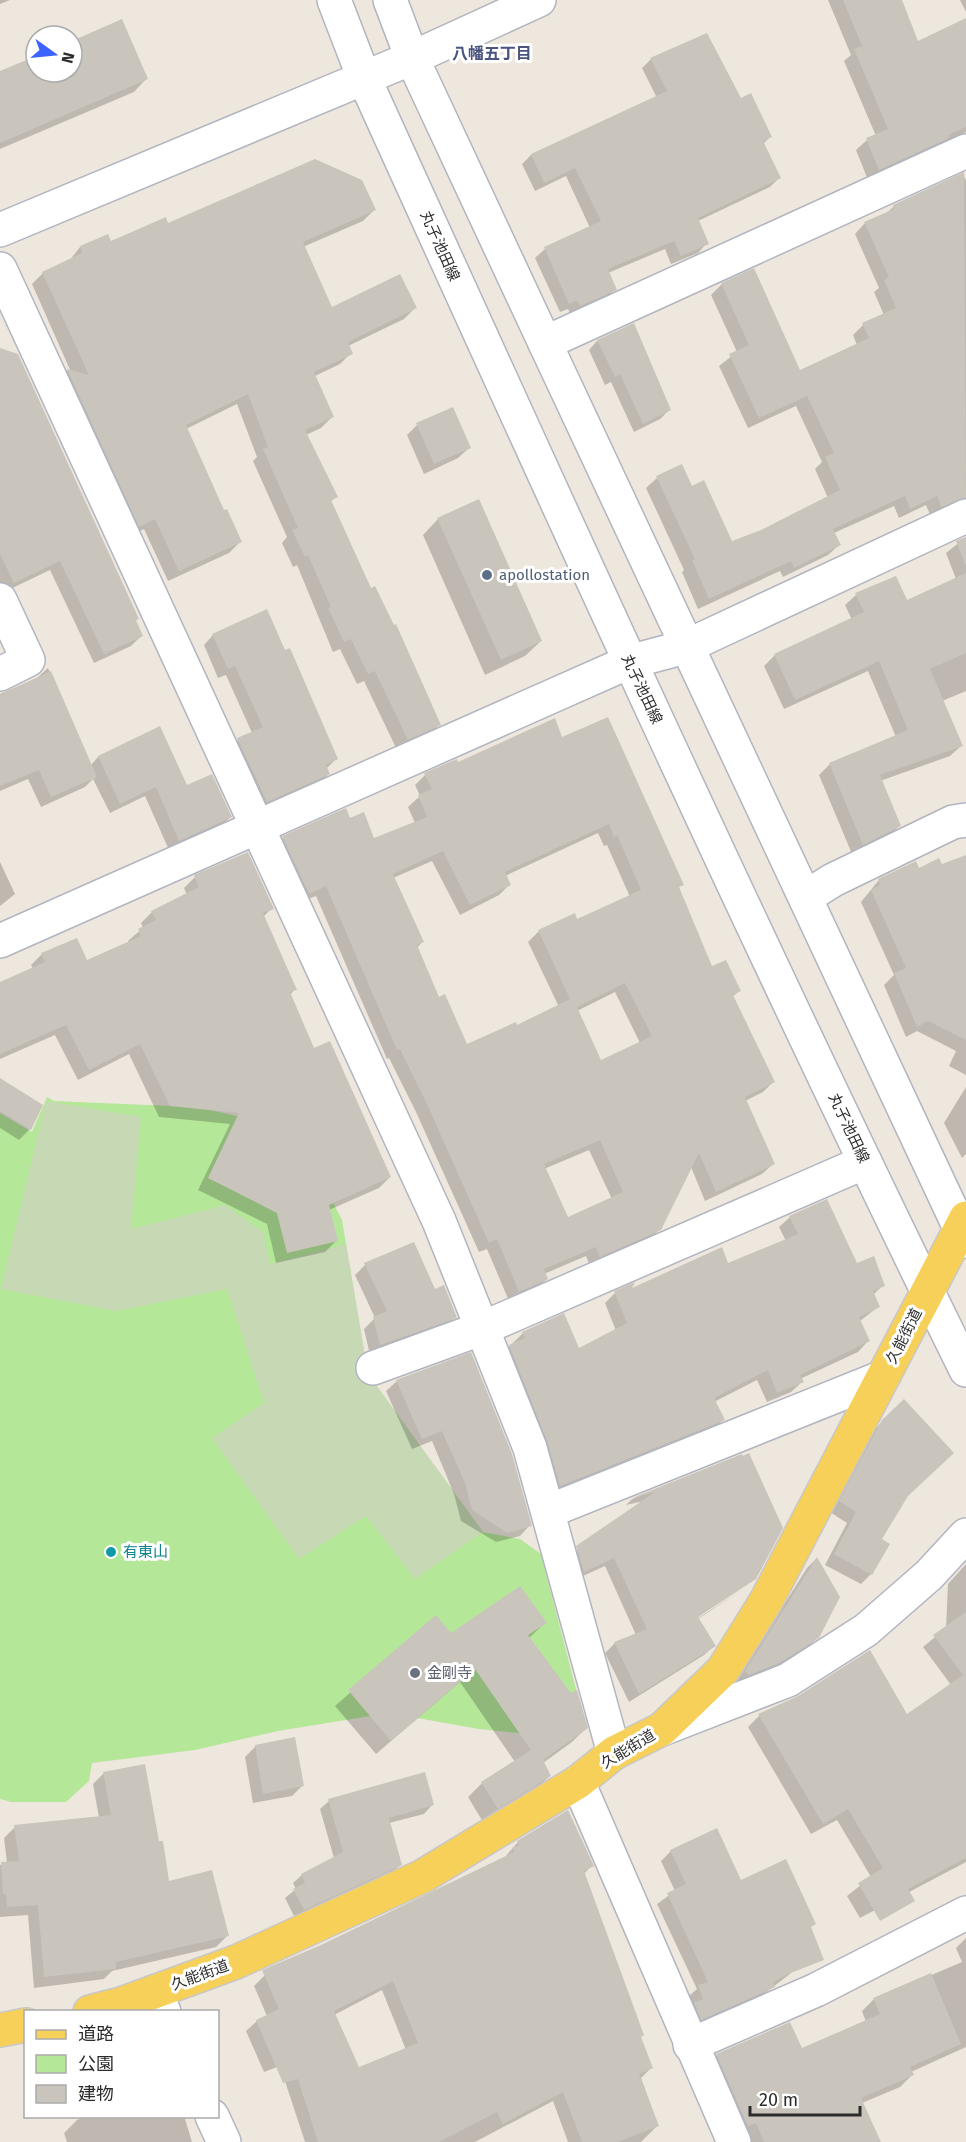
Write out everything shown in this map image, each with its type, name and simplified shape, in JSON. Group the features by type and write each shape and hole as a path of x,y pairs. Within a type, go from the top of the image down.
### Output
{"main road":[{"name":"久能街道","path":"98,2010 121,2004 160,2002 236,1962 423,1876 578,1782 614,1753 662,1729 723,1670 766,1601 927,1291 964,1229"},
{"path":"0,2030 24,2025"}],"street":[{"name":"丸子池田線","path":"334,0 364,78 629,662 865,1162 966,1370"},
{"path":"390,0 412,58 544,343 964,1229"},
{"path":"0,230 412,58 539,0"},
{"path":"544,343 966,151"},
{"path":"0,269 439,1221 530,1448 614,1753"},
{"path":"0,941 629,662 686,646 966,516"},
{"path":"0,600 28,660 0,674"},
{"path":"806,897 833,880 923,836 953,822 966,820"},
{"path":"373,1368 483,1328 865,1162"},
{"path":"549,1511 883,1377"},
{"path":"662,1729 798,1673 866,1630 929,1575 966,1536"},
{"path":"578,1782 690,2045 734,2142"},
{"path":"690,2045 816,1990 966,1913"},
{"path":"213,2118 224,2142"}],"green space":[{"path":"47,1097 54,1101 196,1107 255,1120 311,1160 342,1220 368,1374 483,1532 520,1539 541,1554 578,1697 545,1736 479,1729 389,1713 278,1731 195,1750 92,1763 89,1781 66,1802 11,1802 0,1799 0,1113 32,1132"},
{"path":"46,1101 141,1117 131,1229 225,1205 263,1232 270,1264 346,1244 368,1374 483,1532 415,1579 366,1516 299,1559 212,1438 264,1403 227,1289 116,1311 1,1289"}],"building":[{"path":"843,0 902,0 918,41 966,18 966,127 948,135 949,138 879,170 866,138 888,129 854,49 862,46"},
{"path":"122,19 148,79 0,143 0,71 24,61 24,84 84,84 84,36"},
{"path":"707,33 741,98 751,93 772,137 763,141 781,178 698,218 709,244 681,256 674,241 608,269 617,290 580,306 577,300 569,304 544,247 601,221 575,168 544,183 531,154 667,91 650,58"},
{"path":"315,159 362,180 376,210 303,242 332,307 400,274 417,308 348,342 353,354 314,372 334,417 305,430 338,497 331,500 371,588 375,586 394,625 396,624 441,725 408,740 375,671 368,674 351,639 344,642 328,608 331,607 308,555 305,557 292,530 298,528 263,449 268,447 248,394 186,425 224,510 227,509 242,542 179,571 155,519 139,527 67,369 89,375 42,272 82,253 80,246 108,234 111,241 166,217 168,223"},
{"path":"964,172 966,498 941,507 937,496 910,509 905,496 833,529 841,545 794,568 791,561 709,599 692,560 695,559 656,476 682,464 692,486 704,480 732,541 761,530 840,490 825,457 834,453 807,396 759,418 729,354 749,345 721,283 754,268 800,370 869,338 862,323 896,308 884,280 889,277 864,222 894,209 893,205"},
{"path":"634,323 671,410 643,424 620,374 615,377 597,340"},
{"path":"0,348 18,354 139,619 136,620 143,636 104,654 60,561 14,583 0,554"},
{"path":"453,407 471,448 434,464 416,423"},
{"path":"479,499 542,641 501,660 437,518"},
{"path":"966,537 966,564 965,564 956,541"},
{"path":"966,573 966,653 930,669 963,746 880,775 901,826 863,845 829,763 908,730 879,661 795,700 774,654 864,612 855,593 896,576 907,600"},
{"path":"267,609 285,650 290,648 338,759 326,765 330,774 267,802 237,738 263,727 235,666 228,669 212,634"},
{"path":"51,671 97,777 51,797 39,770 0,786 0,695"},
{"path":"608,717 684,885 679,887 712,966 726,960 741,991 733,995 775,1082 745,1097 775,1164 716,1192 699,1153 661,1230 600,1257 596,1247 544,1269 548,1279 519,1292 497,1239 489,1243 426,1102 400,1049 397,1050 326,886 309,894 282,836 346,808 350,818 364,812 374,838 427,817 418,795 432,789 424,773 457,759 458,762 555,718 562,737","holes":["609,824 614,837 617,835 641,890 577,919 575,913 538,930 570,999 517,1025 516,1022 467,1044 445,994 439,997 417,945 424,942 393,874 443,851 470,905 511,885 505,872","625,983 652,1036 601,1060 577,1007","600,1140 623,1192 568,1217 544,1164"]},
{"path":"160,726 187,785 212,774 232,817 179,841 156,787 120,804 98,756"},
{"path":"248,852 274,909 263,913 297,990 290,992 314,1048 330,1041 391,1177 329,1205 338,1241 287,1253 277,1213 208,1178 239,1113 170,1106 140,1044 89,1070 66,1025 0,1054 0,982 45,962 41,953 77,938 87,960 141,936 138,929 156,920 151,911 199,887 194,875"},
{"path":"966,855 966,1040 928,1021 917,1027 894,973 906,968 871,890 880,885 878,879 916,861 919,868 939,858 942,864"},
{"path":"0,1078 43,1105 31,1130 0,1111"},
{"path":"827,1199 857,1263 874,1256 885,1286 873,1291 880,1307 859,1317 870,1341 800,1375 804,1382 777,1393 768,1370 714,1398 725,1420 560,1486 547,1441 509,1345 525,1338 522,1332 564,1313 579,1348 627,1323 614,1291 635,1282 632,1288 722,1247 728,1263 798,1234 789,1216"},
{"path":"414,1242 435,1289 444,1285 457,1318 380,1345 373,1317 387,1311 364,1263"},
{"path":"471,1352 512,1454 532,1526 507,1533 472,1510 465,1483 442,1431 422,1439 396,1380"},
{"path":"904,1399 954,1453 908,1496 882,1539 890,1544 872,1575 834,1554 856,1512 839,1501 882,1420"},
{"path":"749,1453 783,1528 756,1579 698,1617 716,1646 639,1694 614,1642 647,1629 614,1558 584,1572 576,1546 655,1492 632,1498"},
{"path":"817,1557 840,1597 819,1638 779,1663 749,1675 745,1671"},
{"path":"520,1586 547,1623 528,1635 571,1693 577,1690 588,1728 543,1760 551,1776 498,1809 481,1782 531,1750 475,1669 391,1741 348,1690 436,1615 451,1633"},
{"path":"966,1612 966,1858 908,1889 915,1901 880,1921 858,1883 883,1868 848,1809 823,1824 758,1714 798,1696 870,1650 907,1714 963,1675 933,1635"},
{"path":"295,1737 304,1786 263,1794 255,1745"},
{"path":"145,1764 159,1841 163,1841 169,1881 212,1870 229,1936 116,1962 116,1969 44,1977 38,1905 7,1907 6,1894 3,1894 1,1862 19,1861 14,1825 111,1815 103,1772"},
{"path":"425,1772 434,1805 389,1818 402,1865 304,1910 293,1889 305,1883 301,1874 343,1852 328,1799"},
{"path":"568,1810 594,1866 584,1871 644,2035 641,2037 653,2068 639,2074 659,2126 617,2142 582,2142 563,2092 503,2124 497,2112 439,2142 318,2142 298,2079 283,2083 256,2020 279,2009 262,1970 321,1945 514,1852 512,1848 519,1845 517,1841","holes":["393,1981 418,2043 359,2067 334,2011"]},
{"path":"717,1828 741,1880 786,1859 816,1924 811,1927 824,1960 788,1974 773,1982 775,1987 701,2020 694,2002 703,1999 698,1985 708,1982 667,1893 686,1884 670,1850"},
{"path":"931,1973 961,2044 910,2067 914,2075 861,2098 881,2142 764,2142 756,2123 748,2126 716,2054 790,2022 802,2048 880,2014 873,1998"}],"place":[{"name":"apollostation","path":"487,575"},
{"name":"有東山","path":"111,1552"},
{"name":"金剛寺","path":"415,1673"}],"district":[{"name":"八幡五丁目","path":"492,53"}]}
